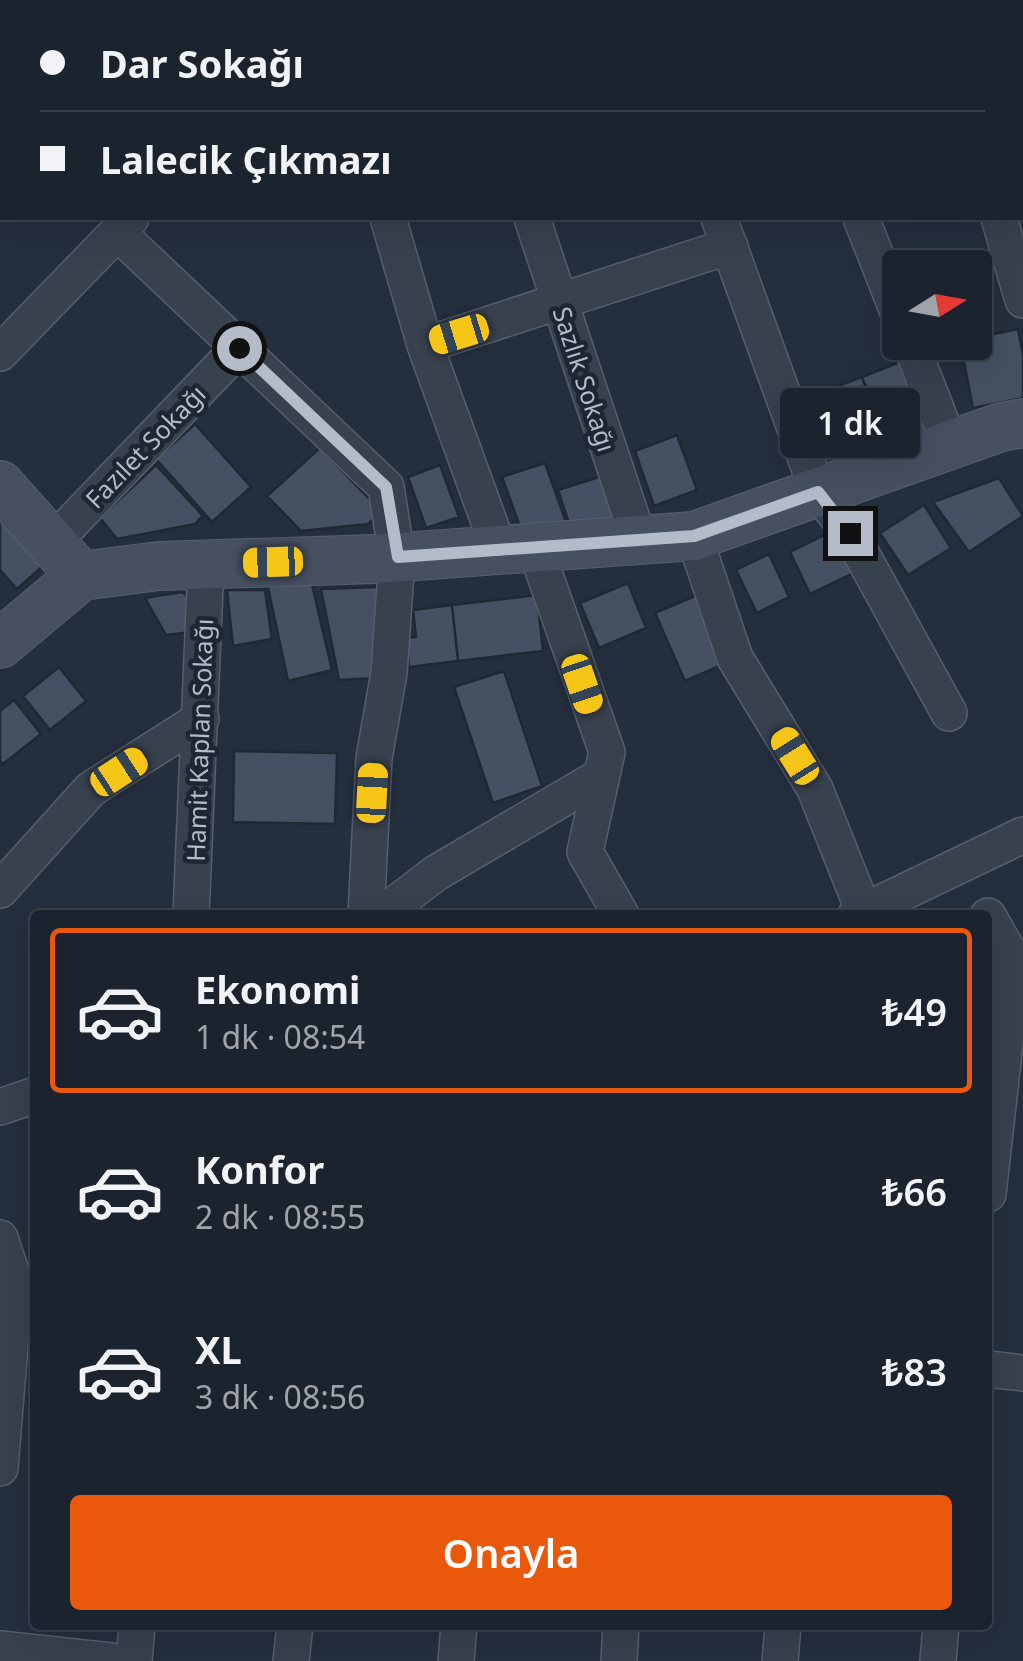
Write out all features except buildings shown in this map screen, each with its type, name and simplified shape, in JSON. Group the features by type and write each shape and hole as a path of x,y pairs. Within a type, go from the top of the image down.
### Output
{"street":[{"path":"389,220 425,345 606,752 584,852 619,910"},
{"name":"Sazlık Sokağı","path":"533,220 639,540"},
{"path":"863,220 882,270"},
{"path":"1000,220 1023,300"},
{"path":"0,353 124,224 239,348 386,487 398,557 389,672 374,758 366,910"},
{"path":"425,345 560,303 724,232 818,492 850,533 948,712"},
{"name":"Fazılet Sokağı","path":"66,560 239,348"},
{"path":"917,360 950,445"},
{"path":"0,485 66,560 160,566 398,557 694,536 1001,427 1023,423"},
{"path":"694,536 735,658 815,789 859,910"},
{"path":"0,644 66,560"},
{"name":"Hamit Kaplan Sokağı","path":"191,910 206,564"},
{"path":"2,883 91,789 200,719"},
{"path":"388,910 436,873 601,776"},
{"path":"868,910 1023,835"},
{"path":"959,866 984,910"},
{"path":"992,923 1008,950 1012,971 992,1151"},
{"path":"0,1107 30,1096"},
{"path":"0,1238 17,1285 0,1468"},
{"path":"992,1369 1023,1373"},
{"path":"134,1661 137,1630"},
{"path":"292,1661 295,1630"},
{"path":"456,1661 459,1630"},
{"path":"618,1661 620,1630"},
{"path":"780,1661 783,1630"},
{"path":"938,1661 940,1630"},
{"path":"0,1649 111,1661"}],"route":[{"path":"239,348 386,487 398,557 694,536 818,492 850,533"}]}
